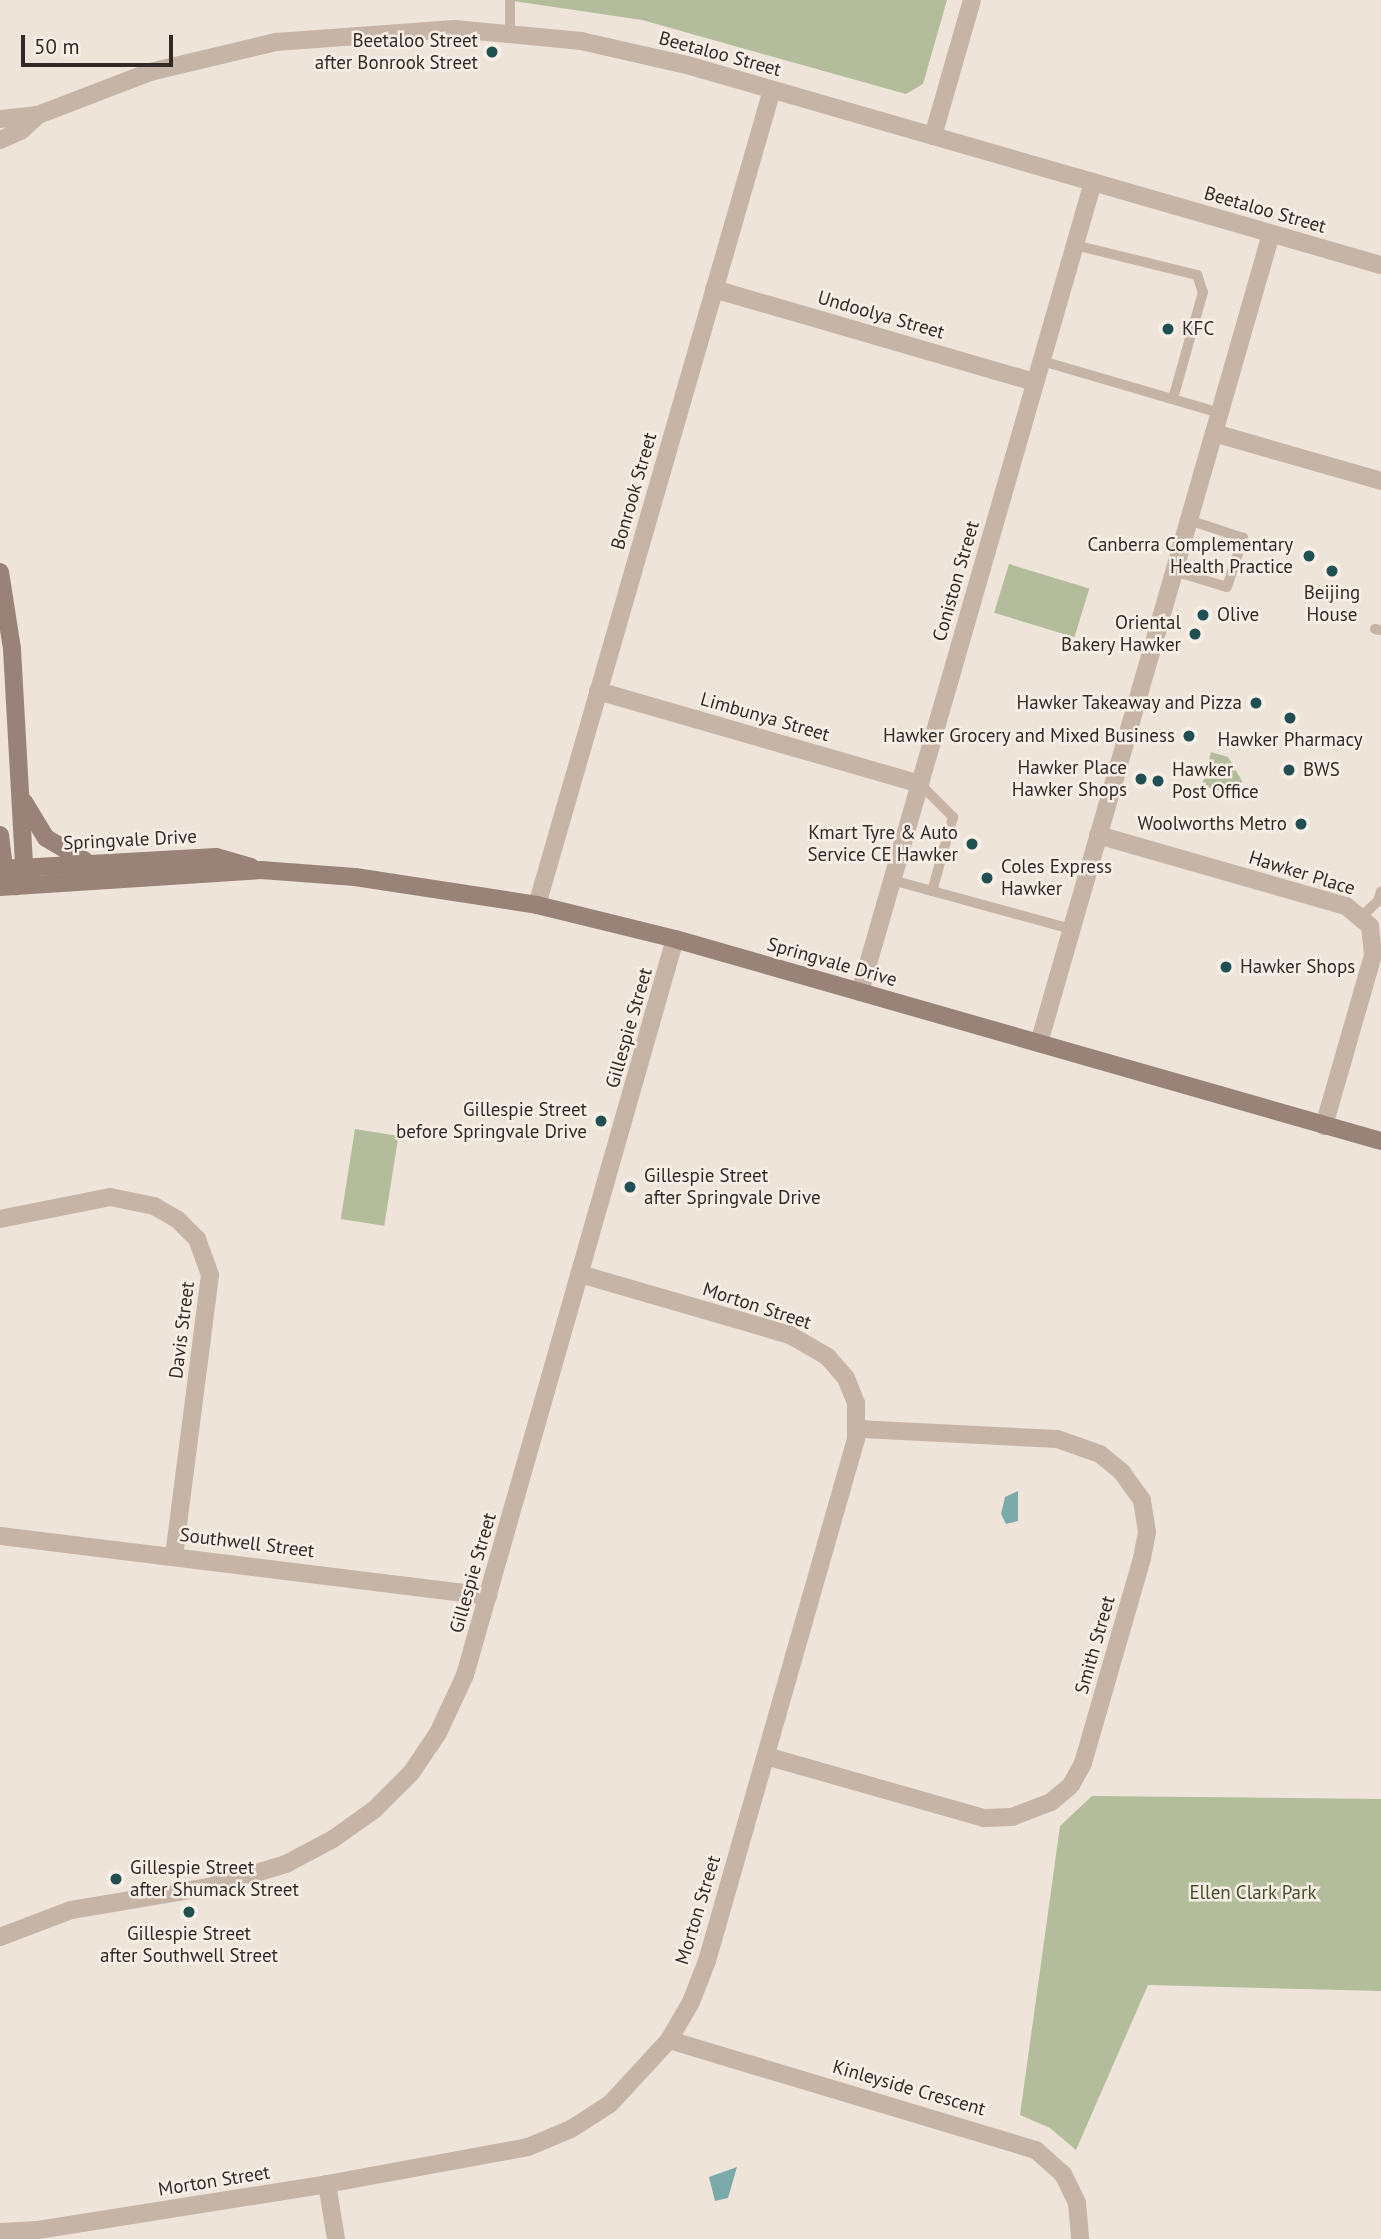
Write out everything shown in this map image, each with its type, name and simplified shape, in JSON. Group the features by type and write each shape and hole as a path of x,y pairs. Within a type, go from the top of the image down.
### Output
{"main road":[{"path":"0,572 12,649 24,867 8,887"},
{"path":"20,793 46,838 85,862"},
{"path":"0,835 2,869 8,887"},
{"name":"Springvale Drive","path":"2,869 85,862 216,857 261,870"},
{"name":"Springvale Drive","path":"8,887 261,870 369,878 537,905 675,939 1381,1141"}],"street":[{"path":"933,136 972,0"},
{"name":"Beetaloo Street","path":"0,119 38,114 150,72 276,42 410,30 581,41 772,90 1381,265"},
{"name":"Bonrook Street","path":"537,905 772,90"},
{"name":"Beetaloo Street","path":"0,140 22,130 38,114"},
{"name":"Coniston Street","path":"860,992 1093,182"},
{"path":"1038,1044 1271,234"},
{"name":"Undoolya Street","path":"714,289 1035,382"},
{"path":"1214,433 1381,481"},
{"name":"Limbunya Street","path":"598,691 920,784"},
{"name":"Hawker Place","path":"1098,835 1346,906 1362,916 1375,940 1373,955 1324,1126"},
{"name":"Gillespie Street","path":"0,1937 71,1910 209,1887 261,1873 333,1839 376,1809 411,1773 438,1733 463,1681 675,939"},
{"name":"Davis Street","path":"0,1219 110,1197 154,1206 178,1220 197,1239 210,1275 174,1555"},
{"name":"Morton Street","path":"0,2232 38,2230 327,2184 528,2147 571,2129 610,2104 669,2040 691,2002 707,1961 857,1429 856,1403 846,1378 817,1348 790,1335 580,1274"},
{"name":"Smith Street","path":"766,1756 984,1818 1019,1815 1051,1802 1071,1784 1083,1763 1142,1558 1147,1532 1142,1500 1122,1472 1100,1454 1057,1439 857,1429"},
{"name":"Southwell Street","path":"0,1536 174,1555 488,1596"},
{"name":"Kinleyside Crescent","path":"669,2040 1036,2150 1063,2174 1072,2193 1080,2239"},
{"path":"327,2184 336,2239"}],"lane":[{"path":"510,0 510,35"},
{"path":"1075,245 1197,275 1203,292 1173,399"},
{"path":"1041,361 1220,413"},
{"path":"1174,570 1227,587 1242,538 1189,520"},
{"path":"920,784 953,817 933,891"},
{"path":"892,880 1071,929"},
{"path":"1362,916 1378,901 1381,891"}],"green space":[{"path":"506,0 947,0 923,84 906,94 642,20"},
{"path":"1009,564 1089,589 1074,637 994,613"},
{"path":"1211,752 1228,757 1242,781 1238,795 1202,786"},
{"path":"355,1129 398,1136 384,1226 341,1219"},
{"name":"Ellen Clark Park","path":"1092,1796 1381,1799 1381,1991 1148,1985 1076,2150 1050,2128 1020,2115 1060,1826"}],"water":[{"path":"1018,1491 1018,1521 1006,1524 1001,1514 1005,1497"},
{"path":"737,2167 728,2198 715,2201 709,2177"}],"place":[{"name":"Beetaloo Street after Bonrook Street","path":"492,52"},
{"name":"KFC","path":"1168,329"},
{"name":"Canberra Complementary Health Practice","path":"1309,556"},
{"name":"Beijing House","path":"1332,571"},
{"name":"Olive","path":"1203,615"},
{"name":"Oriental Bakery Hawker","path":"1195,634"},
{"name":"Hawker Takeaway and Pizza","path":"1256,703"},
{"name":"Hawker Pharmacy","path":"1290,718"},
{"name":"Hawker Grocery and Mixed Business","path":"1189,736"},
{"name":"BWS","path":"1289,770"},
{"name":"Hawker Place Hawker Shops","path":"1141,779"},
{"name":"Hawker Post Office","path":"1158,781"},
{"name":"Woolworths Metro","path":"1301,824"},
{"name":"Kmart Tyre & Auto Service CE Hawker","path":"972,844"},
{"name":"Coles Express Hawker","path":"987,878"},
{"name":"Hawker Shops","path":"1226,967"},
{"name":"Gillespie Street before Springvale Drive","path":"601,1121"},
{"name":"Gillespie Street after Springvale Drive","path":"630,1187"},
{"name":"Gillespie Street after Shumack Street","path":"116,1879"},
{"name":"Gillespie Street after Southwell Street","path":"189,1912"}]}
